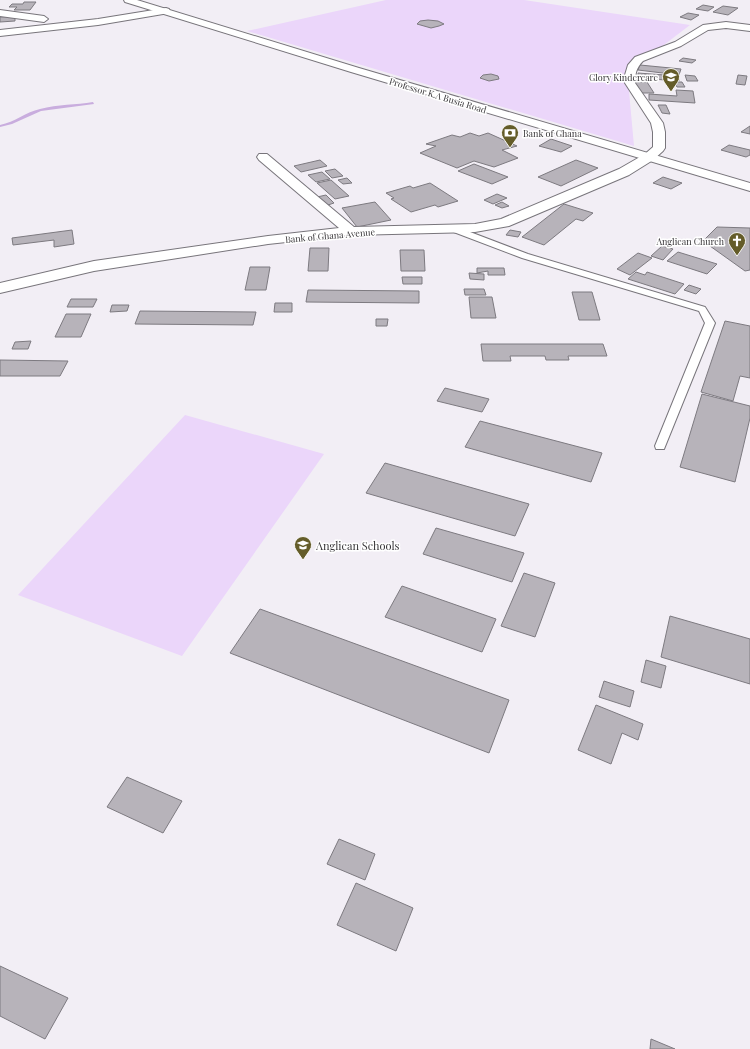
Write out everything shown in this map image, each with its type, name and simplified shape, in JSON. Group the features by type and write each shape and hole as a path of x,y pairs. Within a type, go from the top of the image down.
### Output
{"street":[{"name":"Professor K.A Busia Road","path":"128,0 654,150 750,186"},
{"path":"155,0 340,54"},
{"path":"0,33 98,22 166,11"},
{"path":"0,13 30,18 98,22"},
{"path":"654,150 659,132 657,123 630,83 630,75 633,65 638,59 678,44 706,27 726,25 750,28"},
{"name":"Professor K.A Busia Road","path":"437,83 591,129"},
{"name":"Bank of Ghana Avenue","path":"0,288 94,266 268,240 350,231 475,228 504,223 606,180 654,150"},
{"path":"263,157 350,231"}],"lane":[{"path":"454,229 525,256 702,309 710,323 660,446"}],"shaded area":[{"path":"386,0 524,0 690,25 656,51 630,63 628,80 634,146 247,31"},
{"path":"185,415 324,454 182,656 18,595"}],"building":[{"path":"24,2 36,2 30,10 14,10 17,7 9,7 12,4 23,4"},
{"path":"703,5 714,7 708,11 696,9"},
{"path":"723,6 738,8 728,15 713,12"},
{"path":"688,13 699,15 691,20 680,17"},
{"path":"15,16 15,21 0,22 0,17"},
{"path":"420,21 438,21 444,24 431,28 417,24"},
{"path":"683,58 696,60 692,63 679,61"},
{"path":"640,65 681,69 679,75 638,70"},
{"path":"638,73 678,76 679,81 638,78"},
{"path":"491,74 498,76 499,79 489,81 480,78 483,75"},
{"path":"685,75 695,76 698,81 687,81"},
{"path":"738,75 747,76 745,85 736,84"},
{"path":"634,82 647,82 654,93 641,93"},
{"path":"674,82 682,82 685,87 677,87"},
{"path":"676,90 693,91 695,103 649,100 649,94 677,96"},
{"path":"658,105 666,105 670,114 662,113"},
{"path":"750,126 750,134 741,132"},
{"path":"470,133 479,136 488,133 517,146 502,150 518,158 494,167 474,161 457,168 420,153 436,146 426,144 452,135 460,137"},
{"path":"551,139 572,146 561,152 539,146"},
{"path":"729,145 750,150 750,155 746,157 721,150"},
{"path":"320,160 327,166 301,172 294,166"},
{"path":"576,160 598,168 561,186 538,177"},
{"path":"474,164 508,177 492,184 458,171"},
{"path":"335,169 343,176 332,178 325,171"},
{"path":"322,172 330,179 316,182 308,175"},
{"path":"663,177 682,183 671,189 653,183"},
{"path":"347,178 352,183 343,184 338,180"},
{"path":"331,180 349,196 335,199 317,183"},
{"path":"430,183 458,201 438,207 435,205 411,212 391,199 394,198 386,193 410,186 413,188"},
{"path":"497,194 507,198 493,204 484,200"},
{"path":"326,195 334,203 325,206 317,197"},
{"path":"375,202 391,220 357,227 342,208"},
{"path":"502,202 509,206 502,208 495,205"},
{"path":"564,204 593,213 583,221 576,219 544,245 522,237"},
{"name":"Anglican Church","path":"717,227 750,228 750,270 745,271 703,241"},
{"path":"72,230 74,244 54,247 54,240 13,245 12,238"},
{"path":"510,230 521,232 518,237 506,235"},
{"path":"662,246 673,249 663,260 651,256"},
{"path":"310,248 329,248 328,271 308,271"},
{"path":"400,250 424,250 425,271 401,271"},
{"path":"678,252 717,264 707,274 667,261"},
{"path":"638,253 652,258 630,275 617,269"},
{"path":"250,267 270,267 266,290 245,290"},
{"path":"477,268 504,268 505,275 488,275 488,271 477,273"},
{"path":"636,272 645,275 647,272 684,284 675,294 628,279"},
{"path":"469,273 484,274 484,280 470,279"},
{"path":"402,277 422,277 422,284 403,284"},
{"path":"689,285 701,289 696,294 684,290"},
{"path":"464,289 484,289 486,295 465,295"},
{"path":"308,290 419,291 419,303 306,302"},
{"path":"572,292 592,292 600,320 579,320"},
{"path":"469,297 492,297 496,318 471,318"},
{"path":"71,299 97,299 93,307 67,307"},
{"path":"275,303 292,303 292,312 274,312"},
{"path":"112,305 129,305 127,311 110,312"},
{"path":"140,311 256,312 253,325 135,324"},
{"path":"66,314 91,314 81,337 55,337"},
{"path":"376,319 388,319 387,326 376,326"},
{"path":"725,321 750,326 750,378 740,376 733,401 701,392"},
{"path":"31,341 28,349 12,349 15,342"},
{"path":"481,344 603,344 607,356 568,356 569,360 546,360 545,356 510,356 511,361 483,361"},
{"path":"0,360 68,361 60,376 0,376"},
{"path":"445,388 489,399 482,412 437,401"},
{"path":"702,394 750,406 750,418 735,482 680,467"},
{"path":"480,421 602,453 591,482 465,447"},
{"path":"385,463 529,504 515,536 366,493"},
{"path":"436,528 524,553 512,582 423,554"},
{"path":"524,573 555,583 535,637 501,626"},
{"path":"402,586 496,619 482,652 385,617"},
{"path":"260,609 509,700 489,753 230,653"},
{"path":"670,616 750,639 750,684 661,657"},
{"path":"646,660 666,666 661,688 641,682"},
{"path":"604,681 634,691 630,707 599,697"},
{"path":"596,705 643,724 638,740 622,733 611,764 578,750"},
{"path":"127,777 182,801 163,833 107,807"},
{"path":"339,839 375,854 365,880 327,864"},
{"path":"356,883 413,908 396,951 337,925"},
{"path":"0,966 68,998 45,1039 0,1016"},
{"path":"651,1039 675,1049 650,1049"}],"waterway":[{"path":"0,126 11,123 40,110 53,107 93,103"}],"place":[{"name":"Glory Kindercare","path":"671,92"},
{"name":"Bank of Ghana","path":"510,148"},
{"name":"Anglican Church","path":"737,256"},
{"name":"Anglican Schools","path":"303,560"}]}
